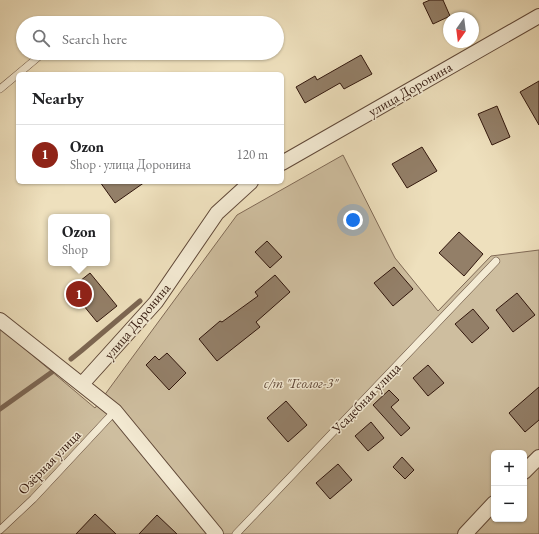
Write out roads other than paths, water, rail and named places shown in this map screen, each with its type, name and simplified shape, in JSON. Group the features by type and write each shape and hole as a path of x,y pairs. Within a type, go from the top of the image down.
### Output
{"street":[{"name":"улица Доронина","path":"284,162 539,16"},
{"name":"улица Доронина","path":"82,384 156,302 217,212 249,184"},
{"path":"0,320 115,411 216,534"},
{"path":"527,469 539,457"},
{"path":"464,534 491,507"}],"lane":[{"path":"20,72 35,60"},
{"path":"0,89 16,76"},
{"name":"Усадебная улица","path":"236,534 496,262"},
{"name":"Озёрная улица","path":"0,530 33,498 115,411"}],"waterway":[{"path":"71,359 140,301"},
{"path":"0,409 52,372"}],"place":[{"name":"Ozon","path":"79,294"}],"park label":[{"name":"с/т \"Геолог-3\"","path":"301,383"}]}
